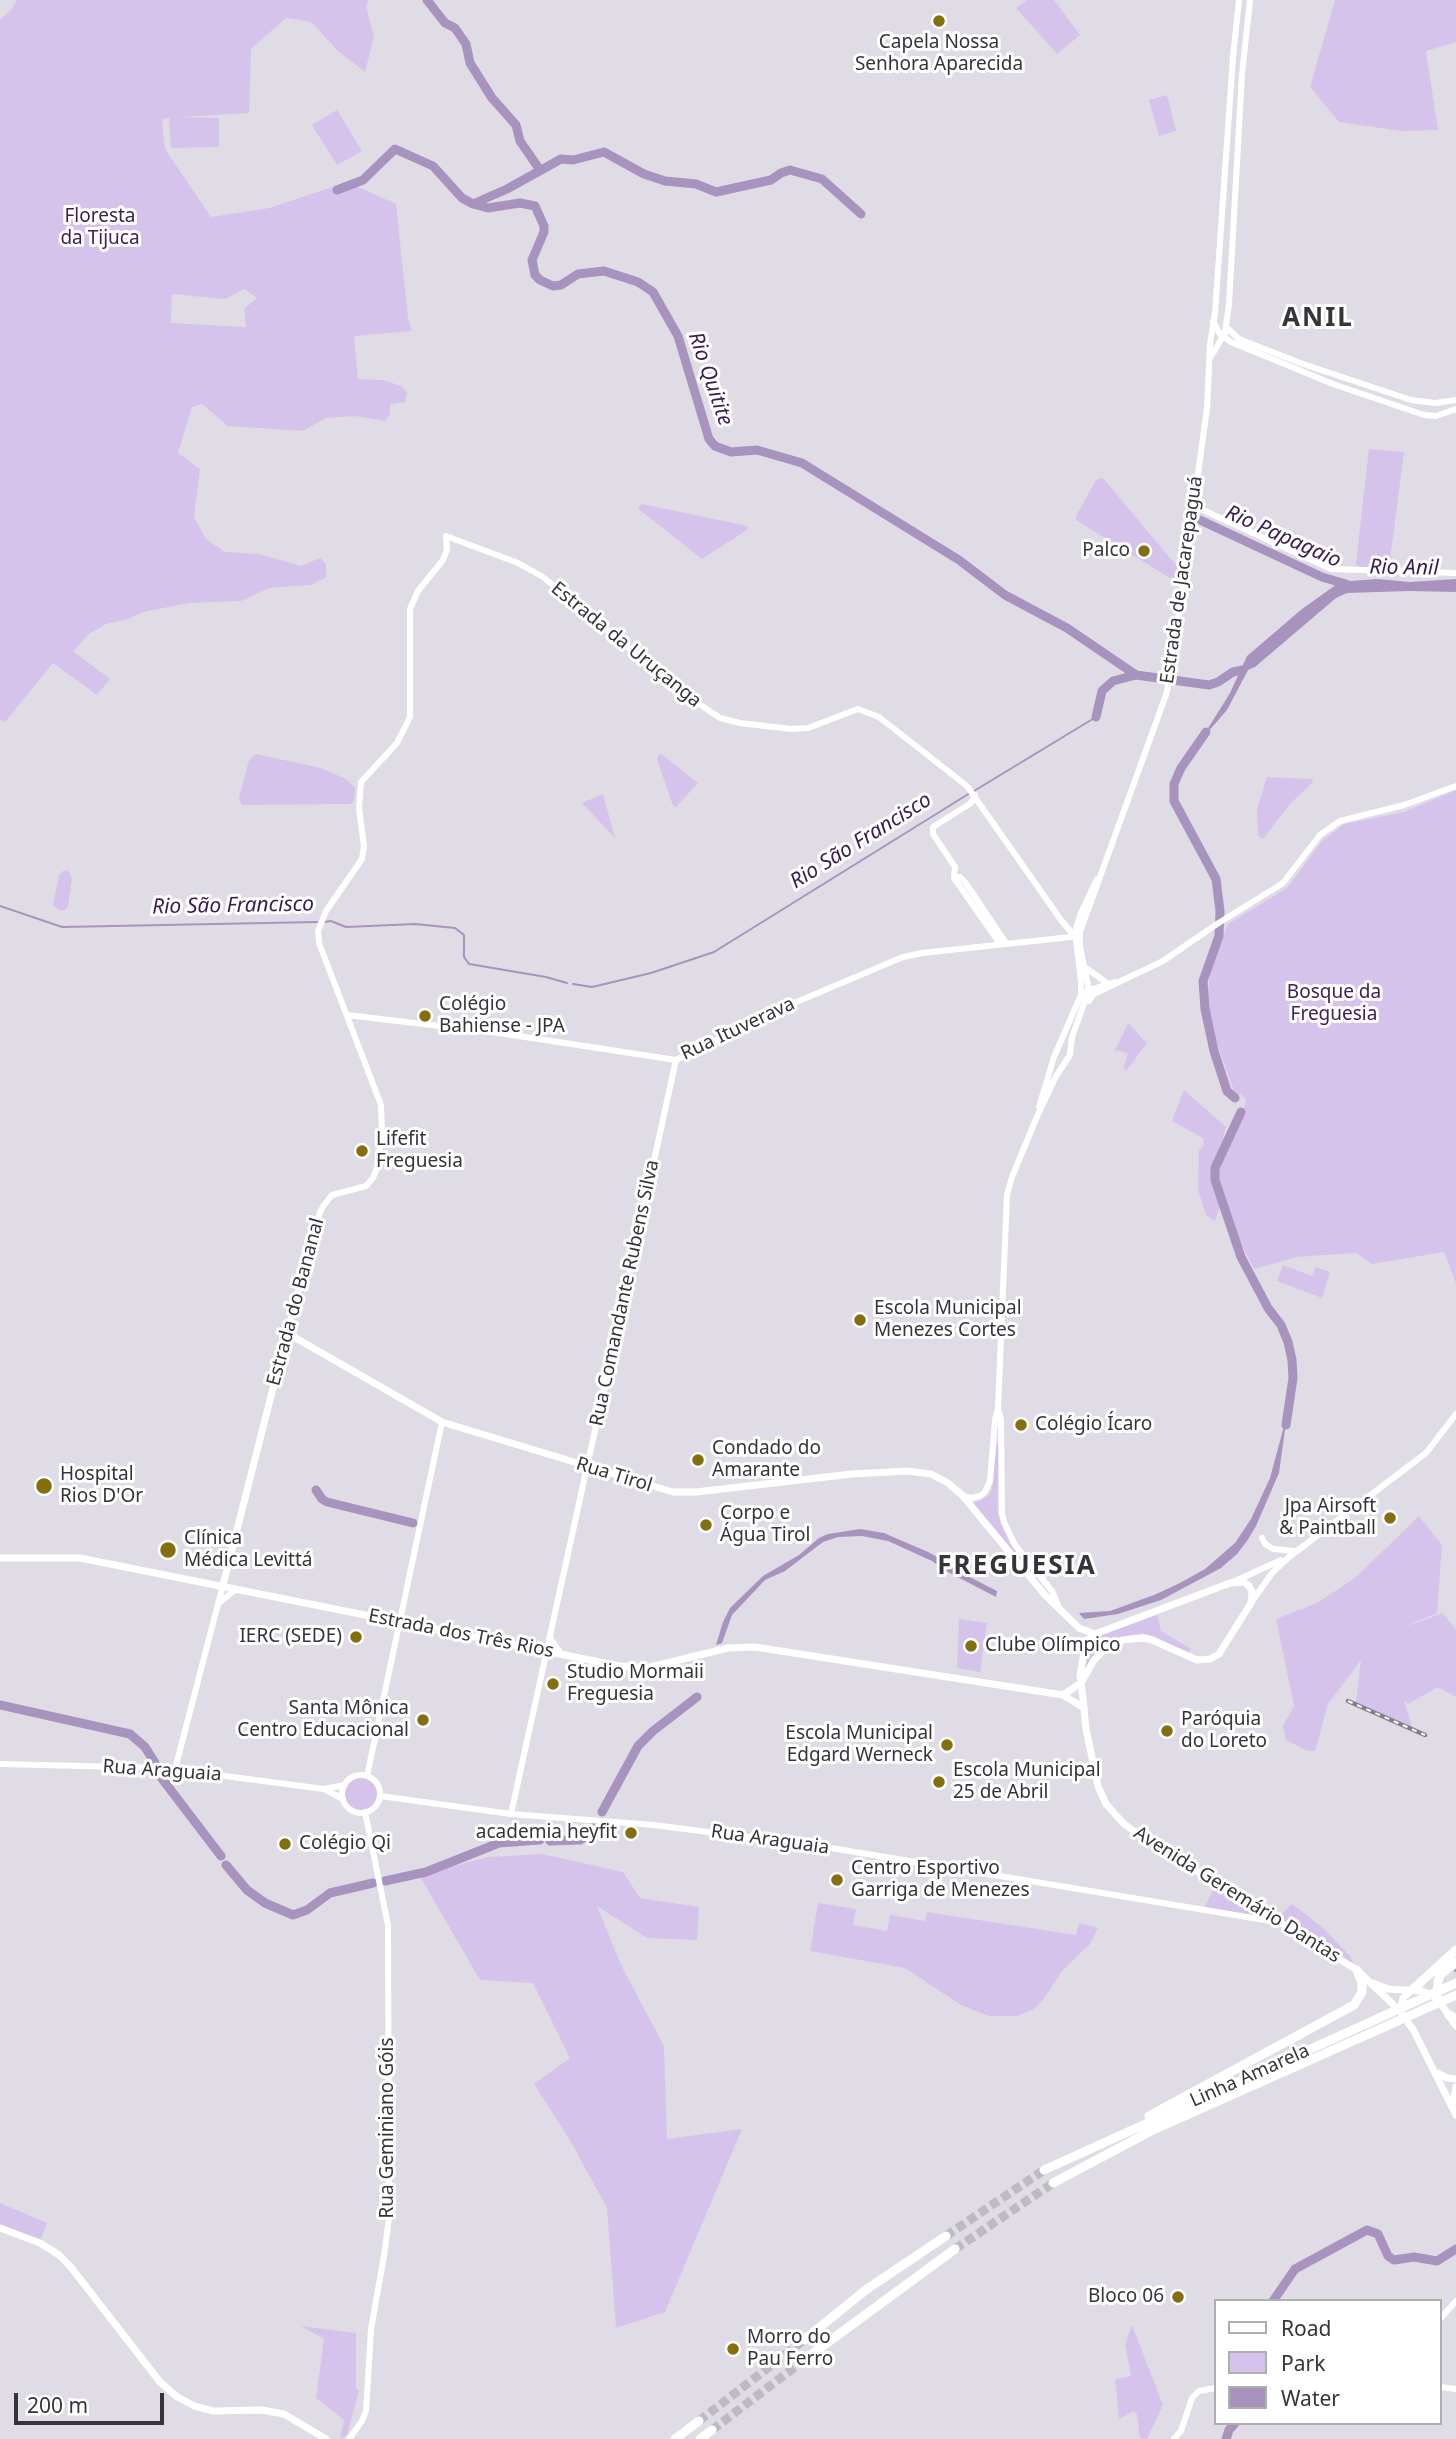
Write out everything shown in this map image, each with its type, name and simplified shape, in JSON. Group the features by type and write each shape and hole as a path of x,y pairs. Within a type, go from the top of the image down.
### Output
{"highway":[{"path":"1412,1990 1456,1950"},
{"path":"1437,1998 1440,1975 1456,1962"},
{"path":"1122,2134 1160,2109 1354,2005 1362,1992 1357,1970"},
{"name":"Linha Amarela","path":"1044,2170 1369,2022 1453,1990"},
{"name":"Linha Amarela","path":"1053,2183 1151,2131 1385,2026 1453,1990"},
{"path":"804,2340 867,2289 946,2236"},
{"path":"812,2354 955,2249"},
{"path":"675,2439 699,2421"},
{"path":"700,2439 712,2430"}],"main road":[{"name":"Rua Tirol","path":"288,1329 303,1343 442,1422 661,1489 683,1493 852,1474 922,1472 940,1478 962,1495"},
{"name":"Estrada do Bananal","path":"223,1585 288,1329"},
{"path":"281,1354 290,1344 303,1343"},
{"name":"Estrada de Jacarepaguá","path":"962,1495 1045,1595 1079,1628 1095,1634"},
{"name":"Estrada dos Três Rios","path":"0,1558 78,1558 636,1669 728,1648 755,1647 1063,1695 1084,1707"},
{"path":"1063,1695 1081,1684 1094,1660 1110,1645 1122,1640 1143,1638 1197,1660 1210,1659 1222,1651 1251,1603 1252,1591 1249,1586 1238,1581 1230,1583 1095,1634"},
{"name":"Avenida Geremário Dantas","path":"1095,1634 1084,1643 1081,1684 1095,1774 1106,1804 1124,1824 1258,1914 1282,1923 1357,1970 1400,2011 1414,2031 1455,2111"},
{"path":"550,1639 561,1654"},
{"path":"1368,1981 1388,1989 1422,1991 1437,1998 1453,2017 1456,2026"},
{"path":"1400,2011 1403,1998 1412,1990"},
{"path":"1436,2072 1456,2079"},
{"name":"Avenida Geremário Dantas","path":"1455,2111 1456,2087"},
{"path":"0,2228 40,2243 59,2255 160,2382 176,2396 194,2406 213,2411 262,2410 284,2414 326,2439"}],"street":[{"name":"Estrada de Jacarepaguá","path":"1077,934 1096,890 1099,874 1171,672 1206,408 1239,0"},
{"name":"Estrada de Jacarepaguá","path":"1210,358 1226,327 1233,258 1242,74 1250,0"},
{"path":"1213,321 1223,337 1321,379 1424,415 1436,416 1456,410"},
{"path":"1226,327 1235,337 1258,347 1411,400 1435,403 1456,400"},
{"path":"1192,505 1331,569 1456,573"},
{"name":"Estrada da Uruçanga","path":"446,536 518,563 543,577 683,693 713,714 740,723 801,729 850,710 866,710 904,734 973,793 1061,920 1077,934 1080,943"},
{"name":"Estrada do Bananal","path":"288,1329 320,1212 332,1195 366,1186 377,1168 382,1127 381,1105 319,943 320,925 362,859 364,846 359,808 361,782 397,743 410,718 410,609 418,591 443,561 447,550 446,536"},
{"path":"1084,1008 1094,994 1163,961 1283,883 1320,835 1339,821 1404,805 1456,786"},
{"path":"971,803 973,793"},
{"path":"984,808 978,803 971,803 933,828 933,835 955,867 954,878 960,877 965,882 1003,944"},
{"name":"Estrada de Jacarepaguá","path":"1036,1119 1055,1057 1080,999 1082,982 1077,960 1079,916 1099,874"},
{"path":"1055,938 1062,931 1061,920 1071,924 1079,916"},
{"name":"Rua Ituverava","path":"347,1015 499,1033 676,1060 768,1014 895,960 922,953 1077,934"},
{"path":"1055,938 1070,943 1077,960"},
{"name":"Estrada de Jacarepaguá","path":"1058,1605 1052,1591 1015,1545 1004,1522 998,1408 1007,1195 1036,1119 1056,1076 1067,1062 1072,1037 1084,1008 1088,990 1080,943"},
{"path":"1084,966 1107,983"},
{"path":"1080,999 1088,990 1117,982"},
{"path":"1064,1034 1059,1056 1062,1061 1067,1062"},
{"name":"Rua Comandante Rubens Silva","path":"511,1814 676,1060"},
{"name":"Estrada de Jacarepaguá","path":"962,1495 977,1497 985,1492 989,1485 998,1408"},
{"path":"1251,1603 1272,1573 1296,1551 1426,1453 1456,1414"},
{"path":"367,1776 442,1422"},
{"path":"1262,1538 1265,1544 1273,1549 1296,1551"},
{"path":"1230,1583 1289,1557"},
{"name":"Estrada do Bananal","path":"175,1769 223,1585"},
{"path":"218,1604 236,1589"},
{"name":"Rua Araguaia","path":"0,1763 175,1769 324,1789 345,1785"},
{"path":"354,1776 367,1776 377,1784 380,1796 375,1807 365,1812 352,1811 343,1799 345,1785 354,1776"},
{"name":"Rua Araguaia","path":"324,1789 343,1799"},
{"name":"Rua Araguaia","path":"380,1796 511,1814 654,1825 825,1847 1258,1914"},
{"name":"Rua Geminiano Góis","path":"349,2439 366,2411 371,2329 388,2218 387,1925 365,1812"},
{"path":"1442,2317 1456,2301"},
{"path":"1174,2439 1185,2421 1192,2398 1199,2391 1214,2388"}],"green space":[{"name":"Floresta da Tijuca","path":"17,0 369,0 366,6 374,37 365,72 339,52 311,22 286,18 251,49 249,113 182,117 219,118 219,147 171,148 169,118 162,119 165,149 211,217 269,208 347,182 396,204 408,318 412,331 354,336 358,379 383,380 401,386 407,392 405,402 390,404 390,414 385,421 355,416 326,418 303,431 228,426 202,404 192,407 178,453 200,469 194,517 206,539 225,552 259,554 301,566 320,558 326,564 326,577 311,585 269,588 241,601 189,603 143,612 106,624 89,634 73,651 110,679 97,695 53,663 5,722 0,720 0,20","holes":["244,289 257,298 244,309 246,327 171,323 172,294 225,299"]},
{"path":"1027,0 1054,0 1080,35 1057,54 1016,8"},
{"path":"1335,0 1456,0 1456,42 1426,51 1438,130 1401,131 1339,122 1310,87"},
{"path":"1167,95 1176,131 1159,136 1149,100"},
{"path":"337,110 362,151 337,165 312,125"},
{"path":"1369,449 1404,452 1389,568 1358,567 1356,563"},
{"path":"1101,478 1180,570 1180,580 1173,580 1076,520 1096,480"},
{"path":"642,504 748,527 702,559 641,511 638,507"},
{"path":"256,754 321,768 346,779 355,788 354,801 350,804 242,805 239,798 249,760"},
{"path":"659,754 698,783 676,807 673,806 657,759"},
{"path":"1267,777 1312,779 1313,782 1290,804 1263,839 1258,836 1257,809"},
{"name":"Bosque da Freguesia","path":"1456,790 1456,1283 1444,1252 1372,1264 1356,1253 1297,1257 1254,1269 1233,1227 1218,1175 1216,1185 1220,1207 1215,1221 1206,1215 1198,1190 1199,1150 1204,1146 1203,1138 1172,1121 1184,1090 1226,1127 1219,1155 1218,1173 1220,1160 1240,1121 1246,1100 1241,1094 1236,1096 1214,1036 1207,1001 1211,965 1228,924 1287,888 1322,841 1344,824 1404,812"},
{"path":"603,794 615,838 582,803"},
{"path":"68,870 72,879 68,907 59,910 53,905 59,875"},
{"path":"1128,1023 1147,1043 1127,1070 1123,1068 1128,1054 1118,1050 1114,1053"},
{"path":"1283,1265 1312,1276 1316,1267 1330,1272 1322,1298 1277,1281"},
{"path":"997,1442 997,1509 1000,1521 1010,1544 1036,1578 972,1504 987,1497 992,1490"},
{"path":"1419,1516 1442,1545 1437,1613 1399,1629 1443,1613 1456,1630 1456,1697 1438,1687 1408,1704 1404,1701 1413,1729 1356,1702 1361,1660 1328,1704 1315,1751 1307,1751 1286,1740 1283,1726 1294,1706 1276,1619 1317,1603 1355,1578"},
{"path":"1157,1615 1161,1631 1191,1649 1188,1654 1156,1637 1143,1633 1130,1635 1100,1648 1084,1672 1088,1648 1096,1637"},
{"name":"Clube Olímpico","path":"959,1619 987,1623 980,1672 957,1668"},
{"path":"361,1777 373,1782 378,1794 373,1806 361,1811 349,1806 344,1794 349,1782"},
{"path":"542,1854 623,1872 640,1898 699,1907 697,1940 647,1938 597,1906 621,1965 664,2046 667,2139 742,2129 665,2312 616,2328 607,2208 571,2142 534,2084 570,2058 533,1983 480,1980 419,1875 488,1857"},
{"path":"1215,1887 1236,1898 1267,1918 1204,1908"},
{"path":"818,1903 856,1909 853,1925 887,1931 890,1915 925,1921 927,1912 1076,1935 1079,1923 1098,1928 1090,1944 1062,1971 1034,2009 1017,2016 989,2016 961,2005 905,1968 810,1951"},
{"path":"1292,1904 1322,1927 1350,1956 1355,1967 1277,1918"},
{"path":"0,2203 47,2223 40,2241 0,2224"},
{"path":"1132,2325 1163,2405 1147,2439 1140,2438 1134,2411 1119,2419 1115,2379 1131,2376 1125,2344"},
{"path":"301,2326 356,2333 356,2388 359,2391 347,2435 340,2438 344,2420 316,2398 324,2339"}],"water":[{"path":"1377,579 1410,582 1456,579 1456,592 1347,593 1336,598 1255,667 1248,670 1227,710 1200,741 1230,693 1247,656 1337,582"},
{"path":"1287,1415 1279,1473 1256,1526 1237,1554 1221,1568 1161,1600 1118,1614 1084,1619 1079,1613 1110,1611 1178,1584 1205,1569 1235,1543 1251,1519 1270,1478"},
{"path":"860,1529 884,1533 928,1552 997,1591 996,1597 932,1561 888,1541 862,1536 838,1537 823,1542 785,1571 765,1580 732,1615 722,1643 716,1645 730,1608 763,1576 799,1555 819,1538"}],"waterway":[{"name":"Rio Papagaio","path":"427,0 445,23 455,28 466,44 470,63 492,98 516,125 520,141 540,170"},
{"name":"Rio Quitite","path":"337,190 363,180 395,149 433,166 462,198 473,204 488,208 520,203 535,206 544,226 532,260 535,275 540,280 553,286 561,285 578,274 604,271 638,282 653,292 678,336 709,439 715,446 731,452 757,450 802,463 959,560 1005,595 1067,628 1136,675 1209,685 1233,672 1243,670"},
{"name":"Rio Papagaio","path":"473,204 507,189 561,159 573,160 604,152 644,174 665,181 696,184 716,192 771,180 790,170 822,179 861,214"},
{"name":"Rio Papagaio","path":"1200,520 1322,577 1346,584"},
{"name":"Rio São Francisco","path":"1096,717 1102,691 1113,681 1136,675"},
{"name":"Rio São Francisco","path":"974,791 1096,717"},
{"path":"1206,732 1181,768 1174,784 1174,801 1216,879 1220,911 1219,936 1203,981 1205,1009 1214,1051 1227,1091 1235,1098"},
{"name":"Rio São Francisco","path":"573,984 592,987 651,973 714,952 970,793"},
{"name":"Rio São Francisco","path":"0,906 62,927 317,922"},
{"name":"Rio São Francisco","path":"323,922 331,921 346,927 415,924 455,928 464,935 464,957 469,964 567,983"},
{"path":"1241,1112 1215,1168 1215,1180 1241,1257 1268,1308 1281,1325 1288,1342 1293,1378 1286,1425"},
{"path":"316,1490 327,1502 413,1523"},
{"path":"602,1812 638,1746 697,1697"},
{"path":"0,1705 130,1734 145,1747 155,1763"},
{"path":"160,1776 221,1856"},
{"path":"550,1841 580,1840 589,1835 594,1827"},
{"path":"385,1881 426,1872 499,1843 540,1840"},
{"path":"226,1865 247,1890 265,1903 293,1915 307,1910 330,1893 373,1883"},
{"path":"1274,2299 1295,2269 1367,2230 1378,2234 1388,2256 1394,2260 1414,2257 1437,2261 1456,2249"},
{"path":"1226,2439 1233,2425"}],"tunnel":[{"path":"946,2236 1044,2170"},
{"path":"955,2249 1053,2183"},
{"path":"699,2421 804,2340"},
{"path":"712,2430 812,2354"}],"railway":[{"path":"1348,1701 1425,1735"}],"place":[{"name":"Capela Nossa Senhora Aparecida","path":"939,21"},
{"name":"Palco","path":"1144,551"},
{"name":"Colégio Bahiense - JPA","path":"425,1016"},
{"name":"Lifefit Freguesia","path":"362,1151"},
{"name":"Escola Municipal Menezes Cortes","path":"860,1320"},
{"name":"Colégio Ícaro","path":"1021,1425"},
{"name":"Condado do Amarante","path":"698,1460"},
{"name":"Hospital Rios D'Or","path":"44,1486"},
{"name":"Jpa Airsoft & Paintball","path":"1390,1518"},
{"name":"Corpo e Água Tirol","path":"706,1525"},
{"name":"Clínica Médica Levittá","path":"168,1550"},
{"name":"IERC (SEDE)","path":"356,1637"},
{"name":"Clube Olímpico","path":"971,1646"},
{"name":"Studio Mormaii Freguesia","path":"553,1684"},
{"name":"Santa Mônica Centro Educacional","path":"423,1720"},
{"name":"Paróquia do Loreto","path":"1167,1731"},
{"name":"Escola Municipal Edgard Werneck","path":"947,1745"},
{"name":"Escola Municipal 25 de Abril","path":"939,1782"},
{"name":"academia heyfit","path":"631,1833"},
{"name":"Colégio Qi","path":"285,1844"},
{"name":"Centro Esportivo Garriga de Menezes","path":"837,1880"},
{"name":"Bloco 06","path":"1178,2297"},
{"name":"Morro do Pau Ferro","path":"733,2349"}],"district":[{"name":"ANIL","path":"1318,319"},
{"name":"FREGUESIA","path":"1017,1567"}],"water label":[{"name":"Rio Anil","path":"1404,568"}]}
